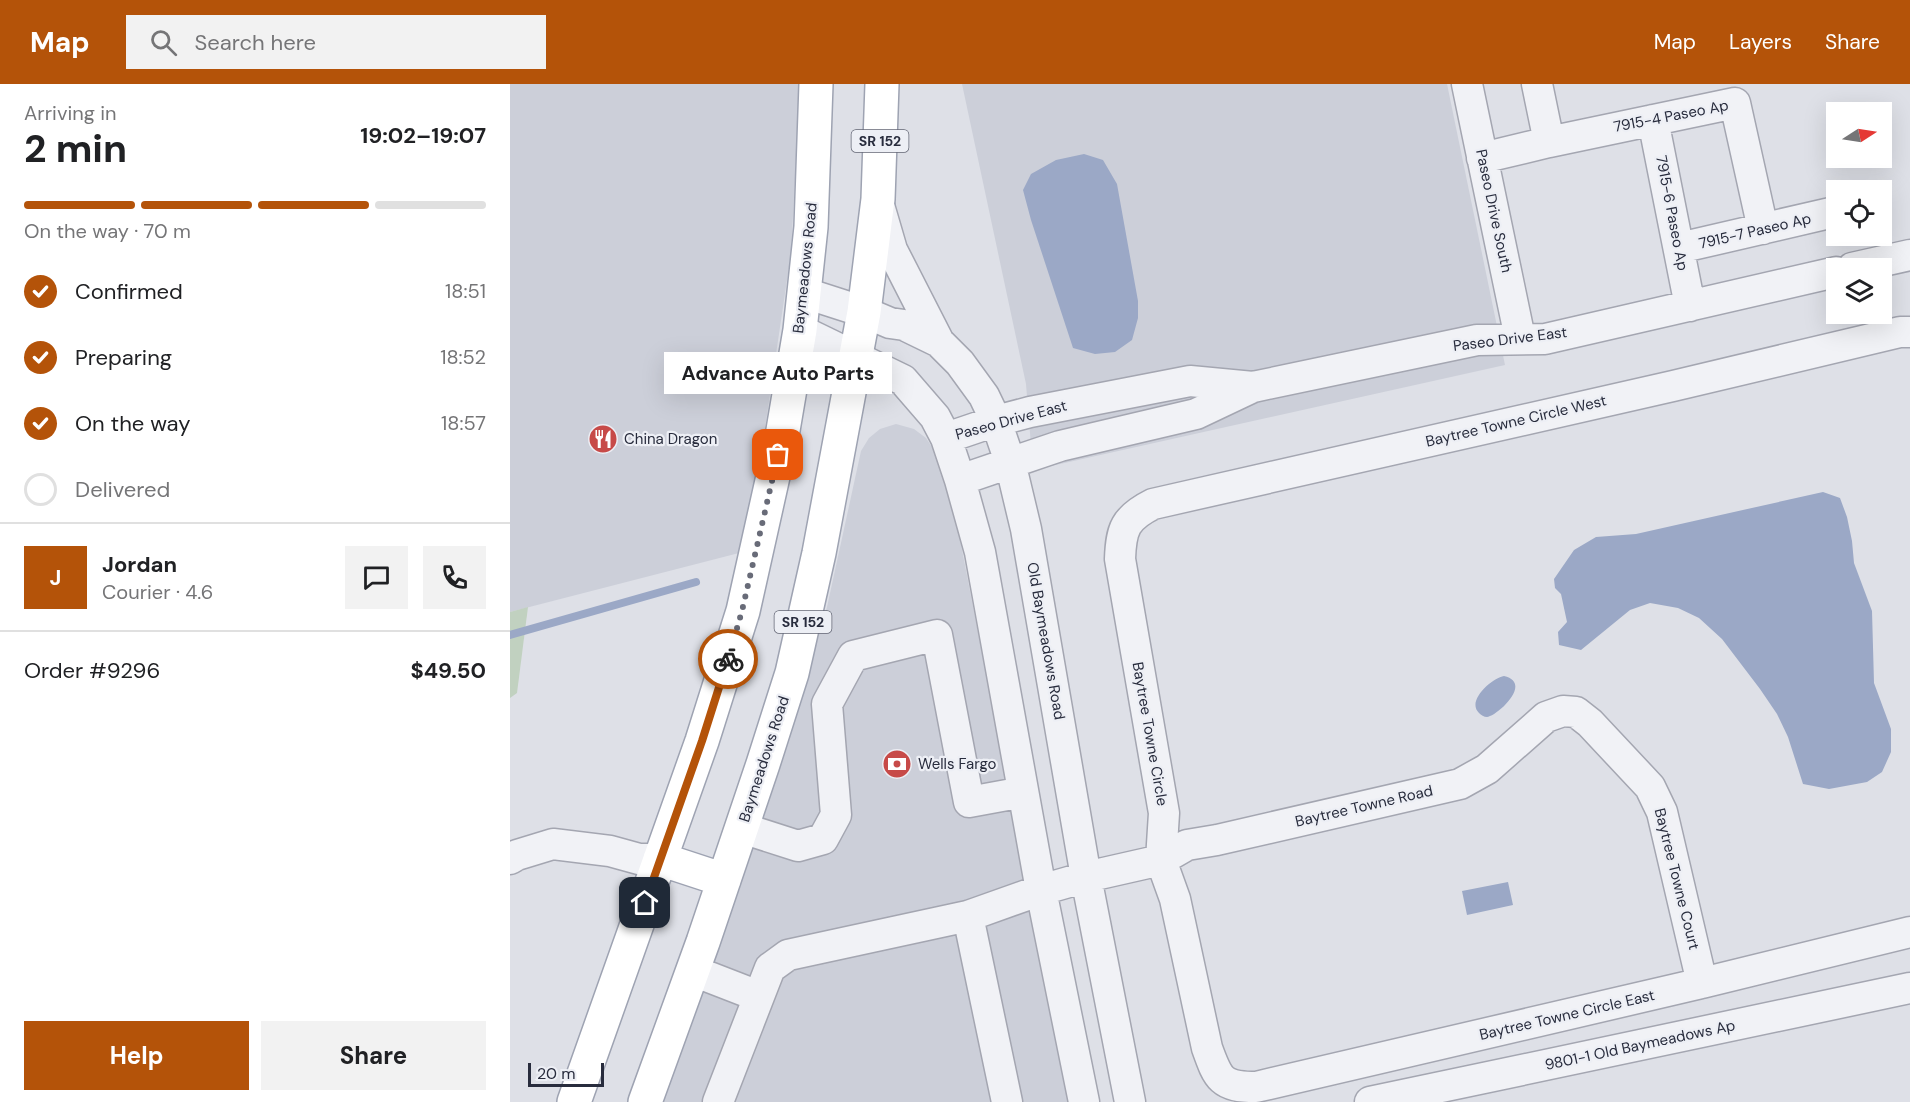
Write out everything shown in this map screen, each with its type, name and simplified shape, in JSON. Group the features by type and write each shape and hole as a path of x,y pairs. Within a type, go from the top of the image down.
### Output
{"main road":[{"name":"Baymeadows Road","path":"574,1102 702,741 742,611 782,436 800,330 811,227 816,84"},
{"name":"Baymeadows Road","path":"645,1102 742,828 792,673 819,553 864,312 878,199 882,84"},
{"path":"660,859 724,880"}],"street":[{"name":"Paseo Drive South","path":"1467,84 1521,338"},
{"path":"1537,84 1549,142"},
{"name":"7915-4 Paseo Ap","path":"1482,158 1735,103 1763,229"},
{"name":"7915-6 Paseo Ap","path":"1653,120 1690,306"},
{"path":"878,199 892,250 939,342"},
{"name":"7915-7 Paseo Ap","path":"1679,248 1826,214"},
{"path":"1892,259 1910,255"},
{"name":"Paseo Drive East","path":"960,480 1060,446 1196,414 1254,387 1477,340 1545,339 1826,274"},
{"name":"Old Baymeadows Road","path":"805,293 890,323 904,325 939,342 960,363 984,396 996,421 1010,462 1026,529 1086,876 1130,1102"},
{"path":"800,330 903,380 935,417 946,438 980,552 1041,890 1084,1102"},
{"name":"Baytree Towne Circle West","path":"1127,522 1139,511 1153,504 1900,332 1910,332"},
{"name":"Paseo Drive East","path":"946,438 1029,412 1190,381 1254,387"},
{"name":"Baytree Towne Circle","path":"1127,522 1121,540 1120,559 1164,813 1161,860 1174,899 1207,1048 1214,1068 1224,1081"},
{"path":"742,828 798,846 823,839 836,815 827,704 853,656 937,635 969,802 1023,792"},
{"name":"Baytree Towne Road","path":"718,1102 770,968 788,955 968,916 1086,876 1161,860 1187,845 1460,784 1487,769 1546,717 1563,711 1576,712 1590,723 1643,779"},
{"name":"Baytree Towne Court","path":"1643,779 1650,787 1662,812 1702,983"},
{"path":"510,860 517,855 553,844 610,851 639,859 660,859"},
{"path":"968,916 1007,1102"},
{"name":"Baytree Towne Circle East","path":"1224,1081 1237,1087 1256,1087 1910,932"},
{"path":"692,973 709,977 758,996"},
{"name":"9801-1 Old Baymeadows Ap","path":"1370,1102 1910,988"}],"shaded area":[{"path":"510,84 800,84 791,253 763,442 739,553 510,612"},
{"path":"962,84 1447,84 1505,365 1033,470 1026,384"},
{"path":"896,424 914,429 926,438 936,453 951,493 1069,1102 661,1102 803,690 827,607 861,451 869,438 880,429"}],"green space":[{"path":"528,607 517,693 510,698 510,612"}],"water":[{"path":"1084,154 1103,160 1117,184 1138,301 1138,318 1132,340 1115,352 1095,354 1073,348 1023,190 1031,174 1056,160"},
{"path":"1823,492 1840,498 1847,517 1854,563 1872,611 1874,683 1891,729 1891,752 1882,772 1867,782 1829,789 1803,784 1788,737 1777,714 1760,689 1722,639 1699,618 1678,608 1650,603 1630,610 1581,650 1559,645 1558,632 1567,622 1561,594 1555,588 1554,579 1574,550 1596,537 1636,534"},
{"path":"1504,676 1512,680 1515,685 1514,692 1498,712 1492,716 1483,716 1476,708 1478,697 1487,685"},
{"path":"1508,882 1513,905 1467,915 1462,891"}],"waterway":[{"path":"510,635 696,582"}],"way so far":[{"path":"728,659 742,611 778,455"}],"place":[{"name":"China Dragon","path":"603,439"},
{"name":"Advance Auto Parts","path":"778,455"},
{"name":"Wells Fargo","path":"897,764"}],"route":[{"path":"645,903 728,659"}]}
